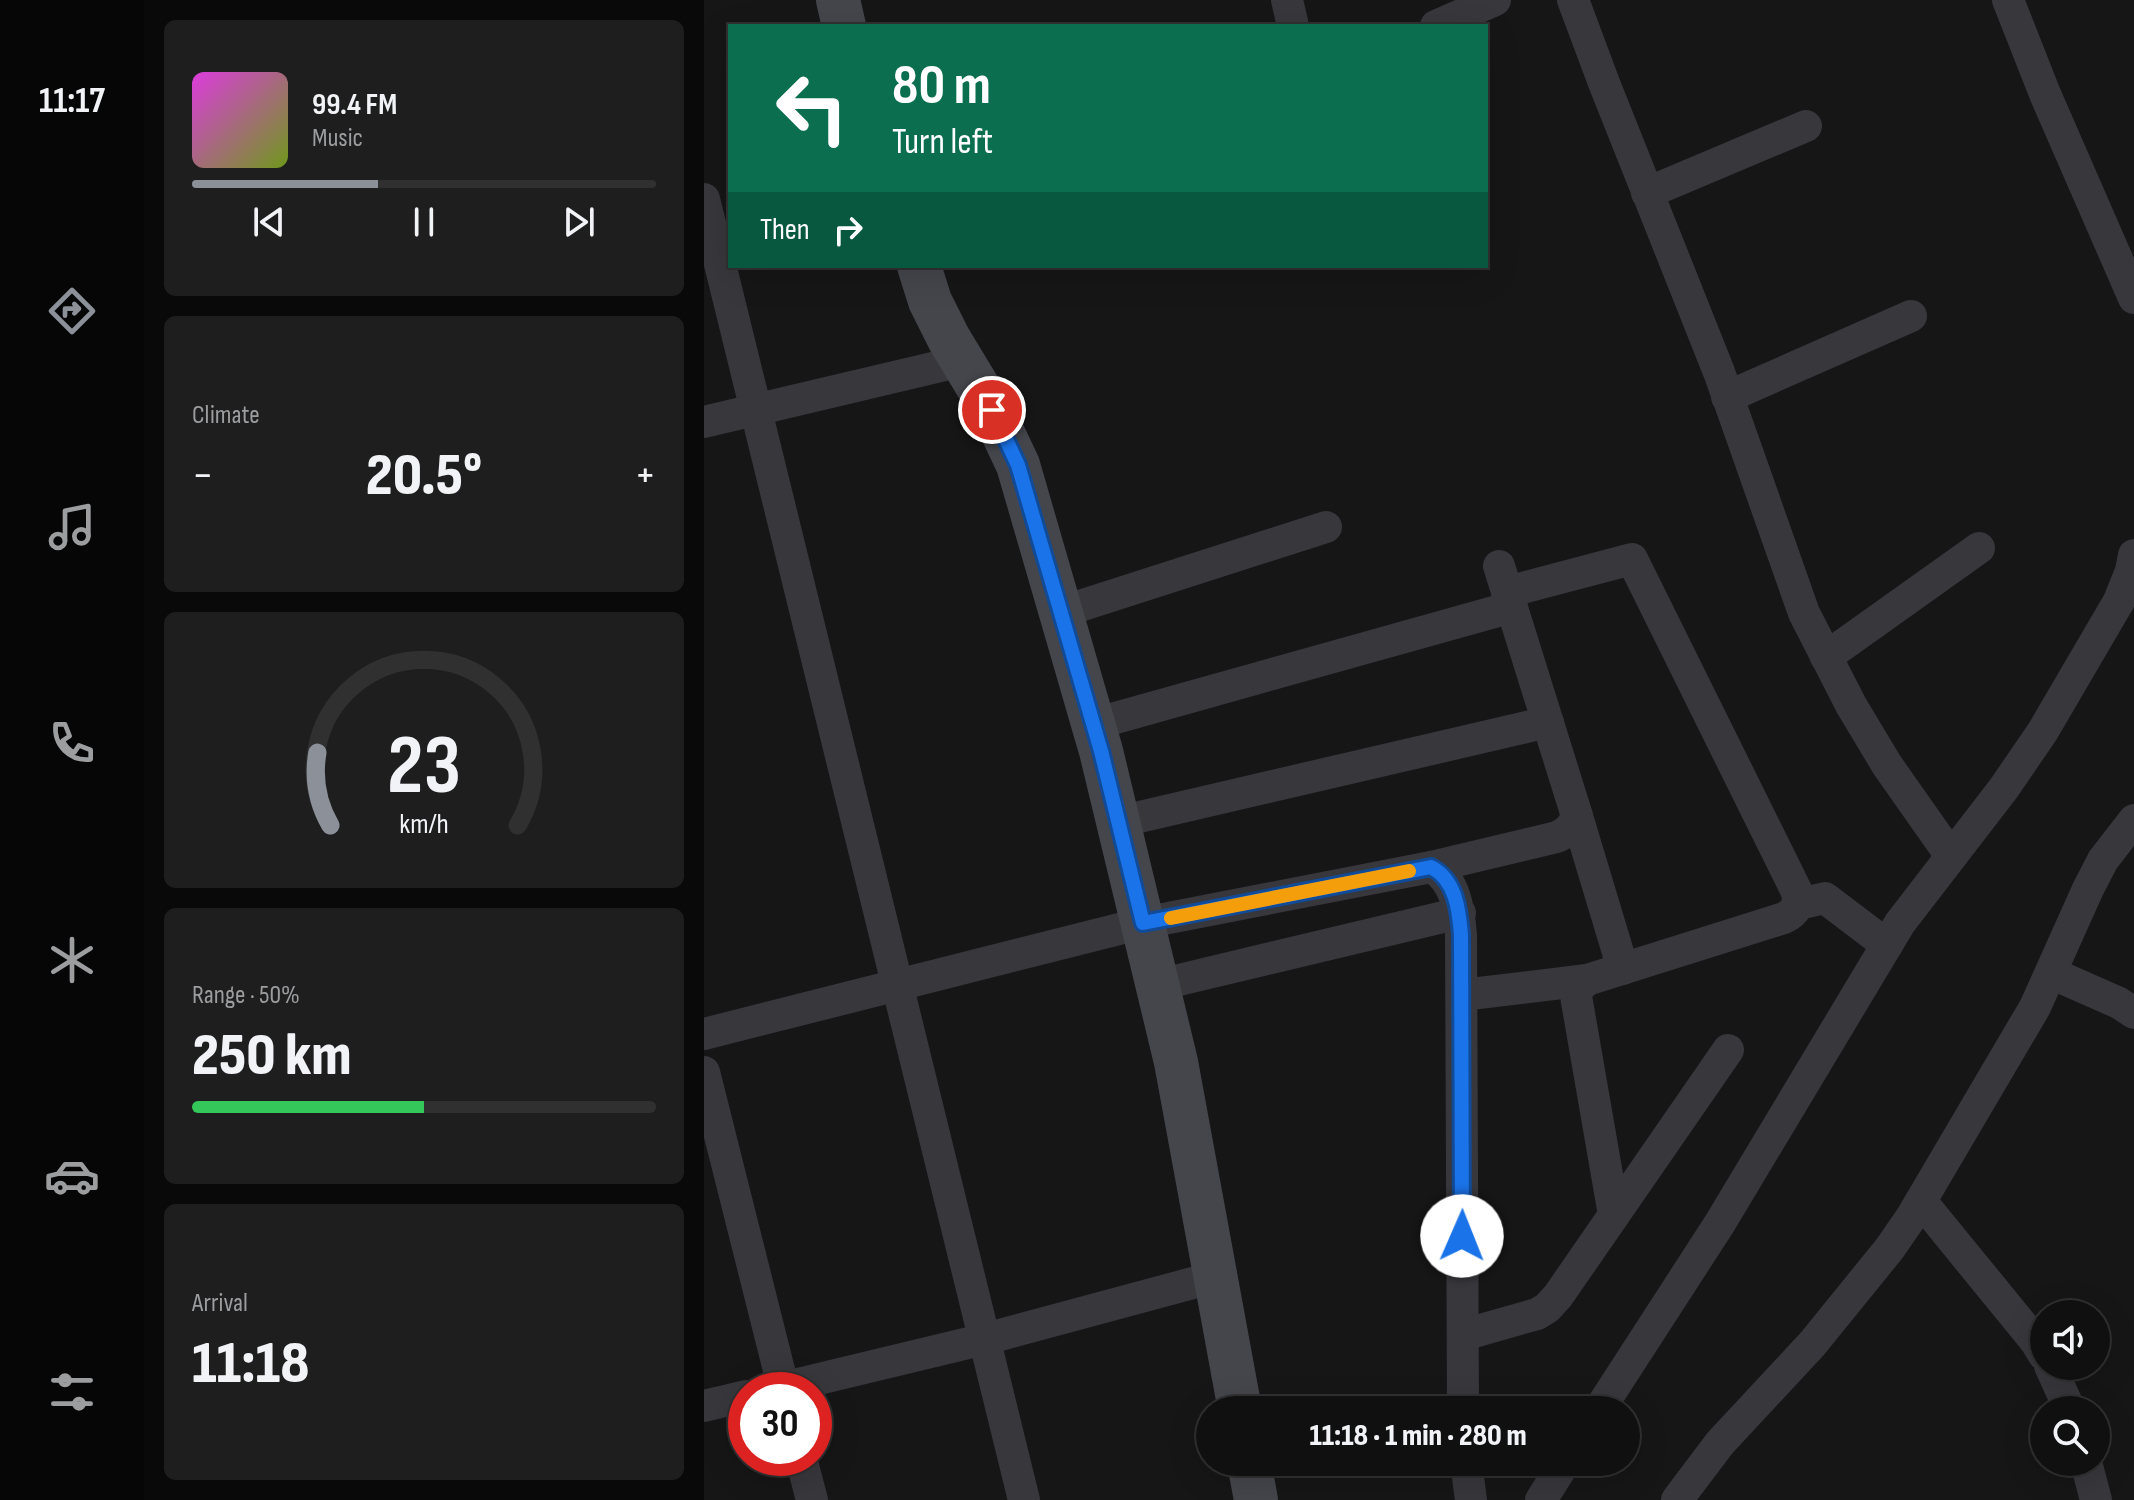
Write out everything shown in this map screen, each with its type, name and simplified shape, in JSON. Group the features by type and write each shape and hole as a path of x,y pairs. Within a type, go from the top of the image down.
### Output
{"street":[{"path":"838,0 844,24"},
{"path":"1287,0 1293,24"},
{"path":"1441,24 1495,0"},
{"path":"1573,0 1727,397 1804,613 1851,705 1887,765 1951,856"},
{"path":"2008,0 2045,94 2134,298"},
{"path":"1647,193 1806,126"},
{"path":"704,199 1024,1500"},
{"path":"920,268 930,301 992,410 1018,465 1094,724 1176,1062 1237,1396"},
{"path":"1727,397 1911,316"},
{"path":"704,422 962,361"},
{"path":"1061,612 1326,527"},
{"path":"1826,657 1979,548"},
{"path":"1608,1396 1720,1223 1900,923 2004,788 2043,731 2119,601 2134,555"},
{"path":"1094,724 1506,588 1632,559 1797,892 1799,904 1794,913 1784,918 1587,980 1462,995"},
{"path":"1506,588 1623,969"},
{"path":"1118,822 1548,722"},
{"path":"704,1034 1143,923 1431,867 1557,837 1572,827 1577,816"},
{"path":"1677,1500 1720,1443 1813,1343 1890,1248 2035,1007 2103,860 2134,820"},
{"path":"1431,867 1448,880 1460,913 1463,1396"},
{"path":"1799,904 1825,898 1887,945"},
{"path":"1158,985 1460,913"},
{"path":"2051,973 2119,1003 2134,1013"},
{"path":"1587,980 1578,988 1576,996 1614,1215"},
{"path":"1463,1335 1537,1314 1547,1308 1728,1050"},
{"path":"704,1072 776,1372"},
{"path":"1921,1201 2030,1335"},
{"path":"832,1376 1215,1277"},
{"path":"704,1406 728,1400"},
{"path":"806,1476 812,1500"},
{"path":"1252,1476 1256,1500"},
{"path":"1468,1476 1471,1500"},
{"path":"1541,1500 1556,1476"},
{"path":"2090,1476 2096,1500"}],"slow traffic":[{"path":"1171,918 1409,871"}],"route":[{"path":"992,410 1018,465 1101,751 1143,923 1431,867 1448,880 1460,913 1461,935 1462,1236"}]}
